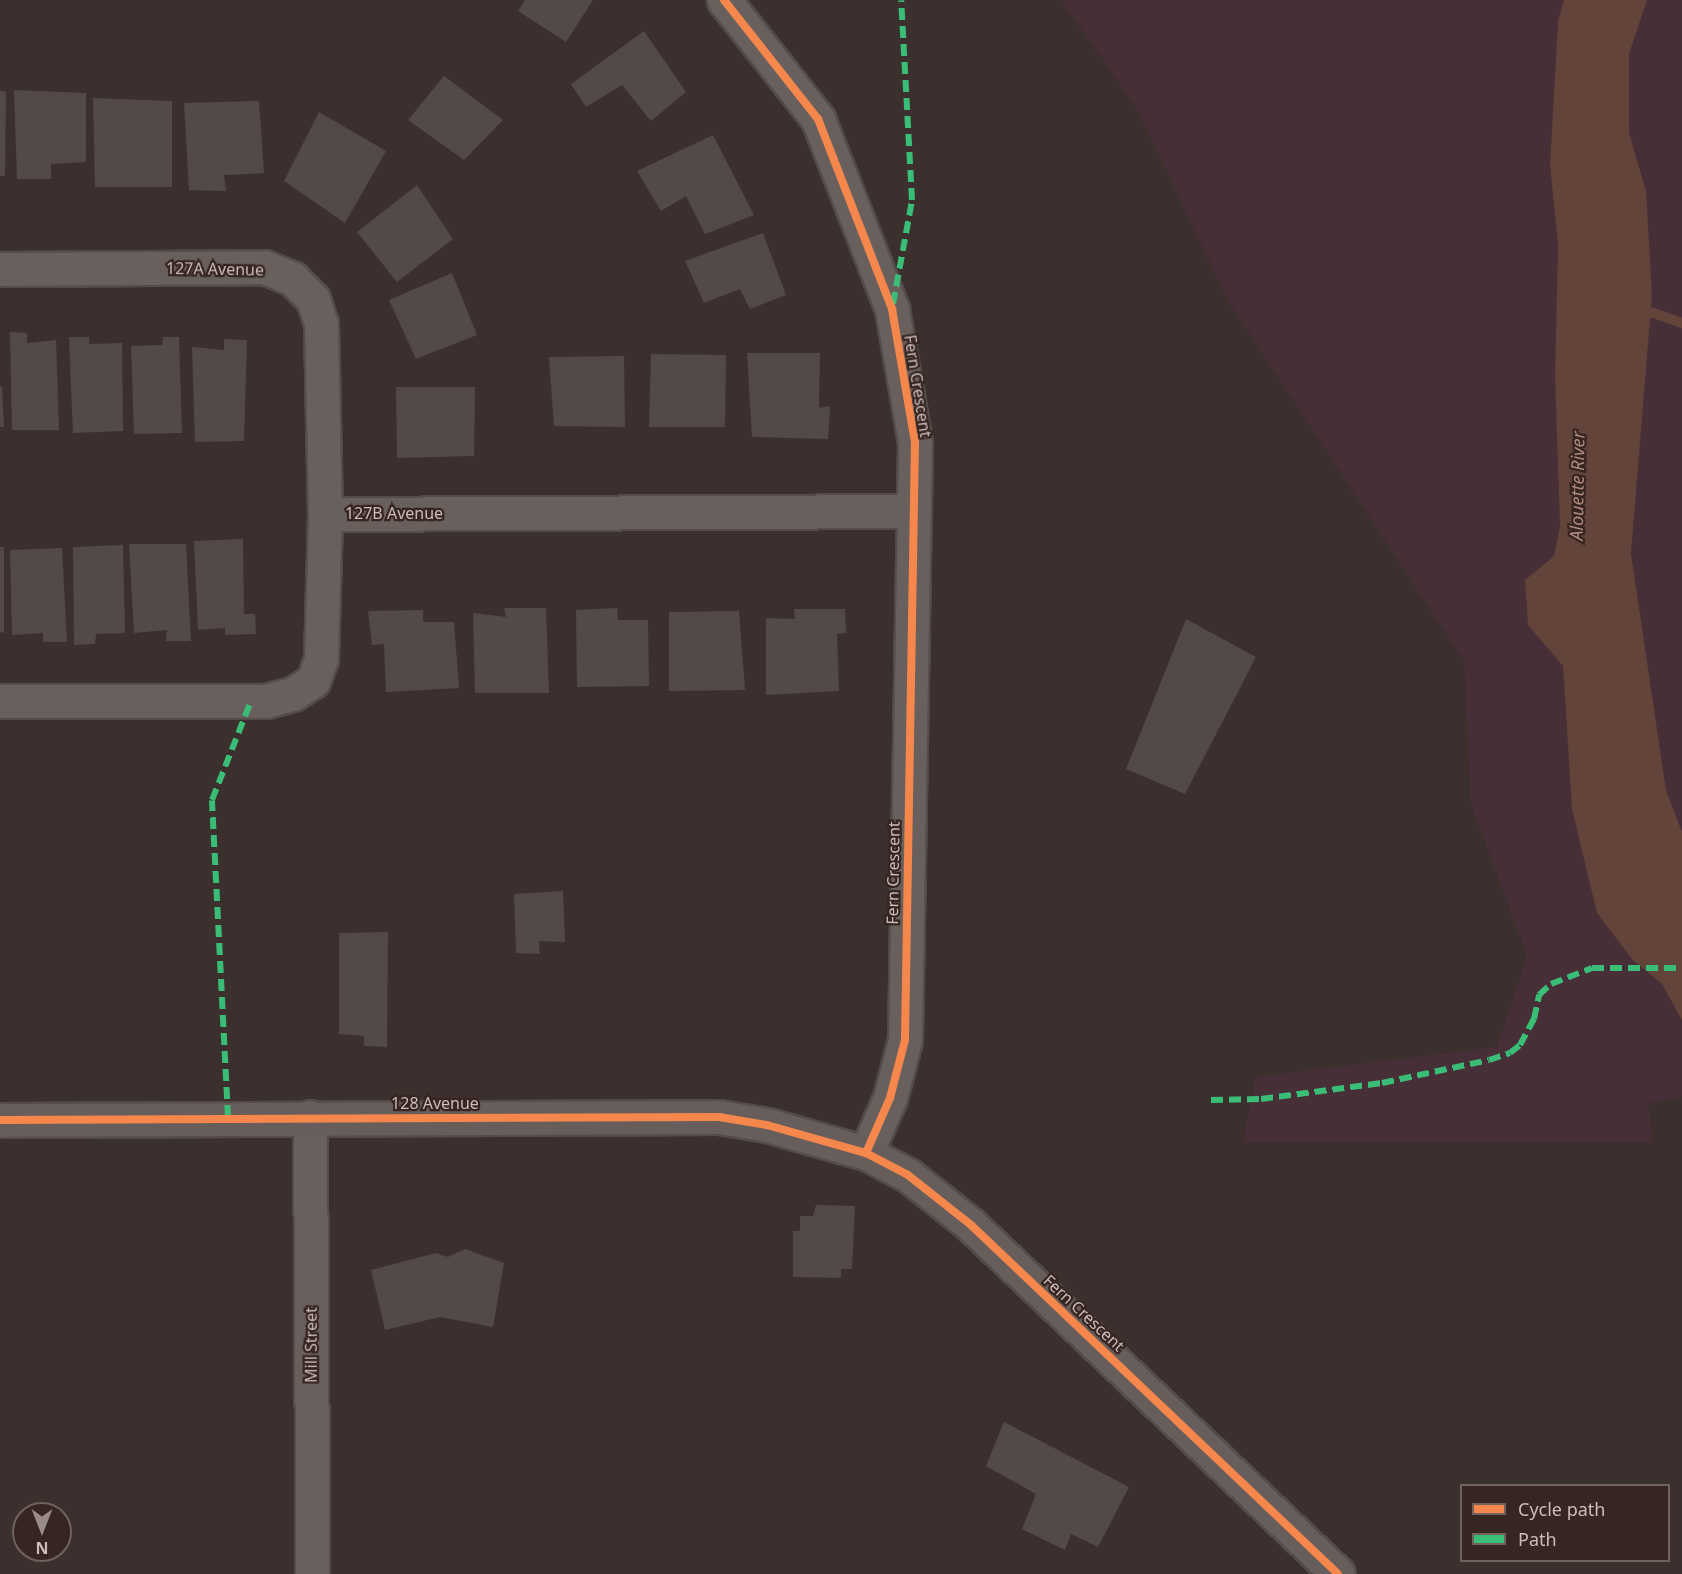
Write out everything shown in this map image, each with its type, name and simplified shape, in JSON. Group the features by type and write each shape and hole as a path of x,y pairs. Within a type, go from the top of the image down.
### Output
{"street":[{"name":"Fern Crescent","path":"724,0 818,119 892,309 915,442 904,1040 890,1098 866,1154 908,1175 971,1225 1338,1574"},
{"name":"127A Avenue","path":"0,269 264,267 293,279 313,299 321,324 326,514"},
{"name":"127B Avenue","path":"0,702 266,702 293,694 313,681 321,659 326,514 914,511"},
{"name":"Mill Street","path":"310,1117 312,1574"},
{"name":"128 Avenue","path":"0,1120 719,1117 767,1125 866,1154"}],"shaded area":[{"path":"1061,0 1564,0 1558,21 1550,165 1558,246 1555,377 1560,526 1554,556 1525,580 1528,624 1563,666 1572,809 1632,959 1662,984 1682,1020 1682,1096 1648,1104 1653,1142 1243,1142 1256,1077 1497,1047 1527,955 1471,804 1464,661 1229,302 1136,107"},
{"path":"1647,0 1682,0 1682,832 1666,790 1631,553 1652,295 1629,133 1629,54"}],"water":[{"name":"Alouette River","path":"1564,0 1647,0 1629,54 1629,133 1646,191 1652,295 1631,553 1666,790 1682,832 1682,1020 1662,984 1632,959 1597,913 1572,809 1563,666 1528,625 1525,580 1554,556 1560,526 1555,377 1558,246 1550,165 1558,21"}],"building":[{"path":"525,0 593,0 566,42 518,11"},
{"path":"644,31 686,92 651,121 622,85 586,107 571,84"},
{"path":"444,76 503,120 464,160 408,120"},
{"path":"14,90 86,93 86,162 51,164 51,179 17,179"},
{"path":"0,91 6,92 5,176 0,176"},
{"path":"93,98 172,101 172,187 95,187"},
{"path":"259,101 264,173 224,175 226,191 189,190 184,103"},
{"path":"319,112 386,151 345,223 284,181"},
{"path":"713,135 754,215 705,234 686,196 661,211 637,171"},
{"path":"417,185 453,239 397,282 357,232"},
{"path":"763,233 786,295 750,309 740,289 704,303 685,261"},
{"path":"452,273 477,335 416,359 389,300"},
{"path":"10,332 27,333 27,343 56,340 59,430 12,430"},
{"path":"69,337 89,337 89,344 122,343 123,431 73,433"},
{"path":"163,337 179,337 182,433 134,434 131,346 162,345"},
{"path":"224,339 247,340 244,441 195,442 192,347 224,350"},
{"path":"747,353 820,353 819,408 830,406 828,439 752,437"},
{"path":"651,354 726,355 725,427 649,427"},
{"path":"624,356 625,427 554,426 549,357"},
{"path":"0,387 2,387 4,427 0,427"},
{"path":"396,387 475,387 474,456 397,458"},
{"path":"243,539 244,614 255,614 256,634 225,635 225,628 198,630 194,541"},
{"path":"129,544 186,544 191,641 166,641 167,630 134,633"},
{"path":"123,545 125,633 96,634 95,644 74,645 73,547"},
{"path":"0,547 4,547 4,633 0,632"},
{"path":"62,548 67,642 43,642 43,633 12,635 10,550"},
{"path":"504,608 546,608 549,693 475,693 473,613 506,617"},
{"path":"617,608 618,620 648,620 649,686 577,687 576,610"},
{"path":"794,609 845,609 846,633 837,634 839,691 766,695 766,618 795,619"},
{"path":"423,610 423,622 454,622 459,688 386,692 384,644 372,645 368,611"},
{"path":"739,611 745,690 669,691 669,612"},
{"path":"1186,619 1256,657 1185,794 1126,769"},
{"path":"563,891 565,942 539,941 540,954 516,953 514,894"},
{"path":"388,932 387,1047 364,1046 364,1036 339,1034 339,933"},
{"path":"816,1205 855,1206 852,1269 841,1269 841,1278 793,1277 793,1231 800,1231 800,1216 813,1216"},
{"path":"465,1249 504,1263 493,1327 440,1317 385,1330 371,1270 436,1253 448,1257"},
{"path":"1004,1422 1129,1487 1098,1547 1071,1534 1065,1550 1022,1529 1036,1494 986,1466"}],"waterway":[{"path":"1636,313 1654,313 1682,323"}],"marked path":[{"path":"893,304 912,200 901,0"},
{"path":"228,1117 212,800 251,701"},
{"path":"1211,1100 1261,1099 1382,1083 1489,1060 1510,1053 1520,1045 1534,1019 1539,995 1551,984 1592,968 1682,968"}],"cycle path":[{"path":"724,0 818,119 892,309 915,442 905,1040 890,1098 866,1153"},
{"path":"0,1120 719,1117 767,1125 866,1153 908,1175 971,1225 1338,1574"}]}
